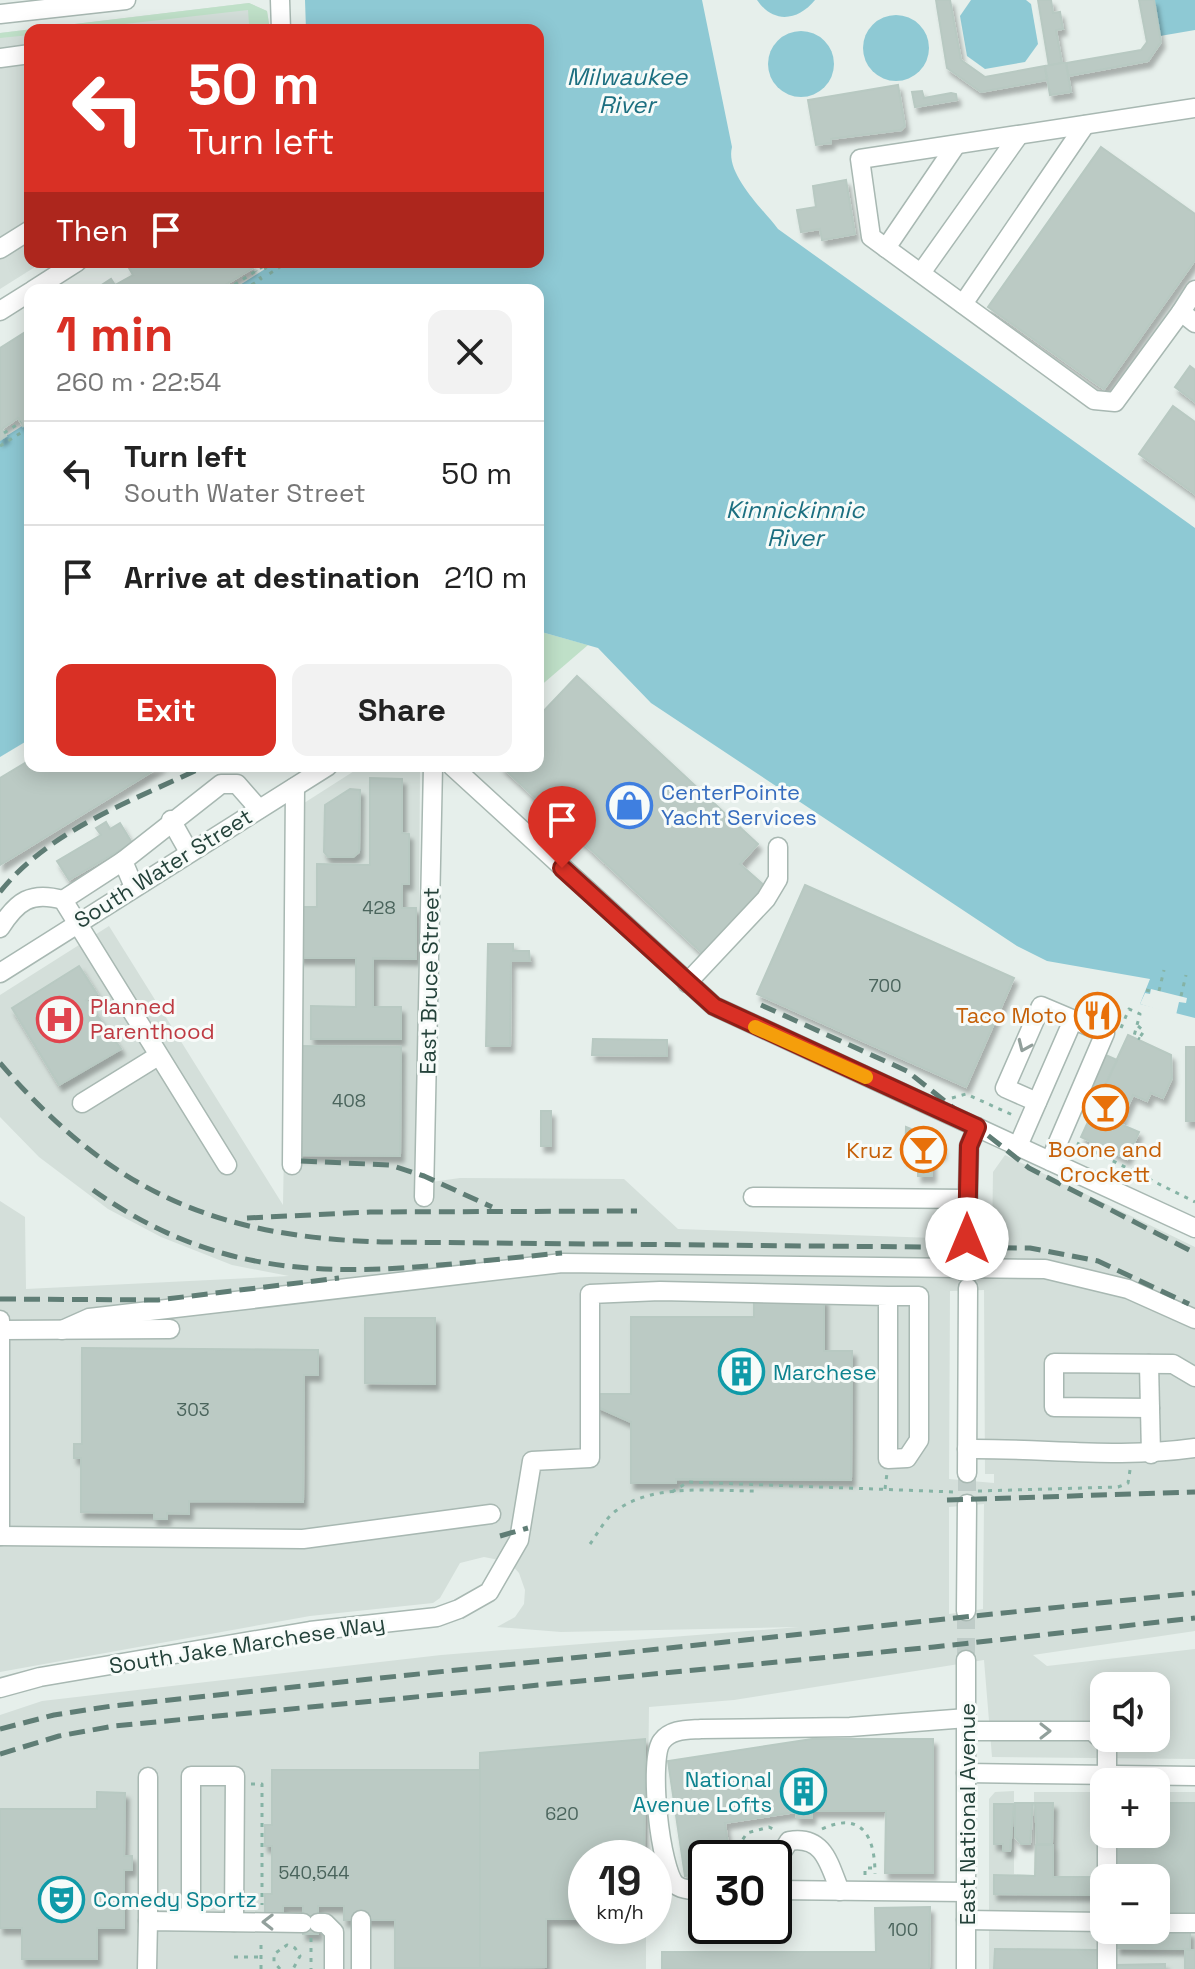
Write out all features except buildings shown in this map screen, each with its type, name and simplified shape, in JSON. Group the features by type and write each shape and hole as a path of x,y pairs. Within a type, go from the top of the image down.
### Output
{"street":[{"path":"0,14 126,0"},
{"path":"280,0 281,24"},
{"path":"0,58 24,55"},
{"path":"1195,108 860,159 871,237 1094,400 1115,402 1188,317 1195,290"},
{"path":"963,304 1085,125"},
{"path":"921,273 1019,135"},
{"path":"886,248 956,145"},
{"path":"0,249 24,234"},
{"path":"42,284 67,268"},
{"path":"0,311 24,296"},
{"name":"South Water Street","path":"0,973 319,772"},
{"name":"East Bruce Street","path":"424,1197 433,772"},
{"path":"458,772 687,983 733,1016 1195,1228"},
{"path":"63,900 123,861 171,820 221,784 237,784 259,809"},
{"path":"292,1165 295,787"},
{"path":"171,820 189,852"},
{"path":"687,983 766,899 778,879 778,847"},
{"path":"123,861 134,887"},
{"path":"0,928 25,900 43,894 63,900 74,924 227,1165"},
{"path":"1037,1102 1005,1088 1041,1006 1105,1033 1050,1161"},
{"path":"1018,1146 1073,1020"},
{"path":"82,1103 158,1056"},
{"path":"967,1239 969,1146 977,1127"},
{"path":"753,1197 967,1199"},
{"path":"62,1330 89,1318 562,1263 1045,1269 1128,1289 1195,1319"},
{"path":"967,1473 968,1288"},
{"name":"South Jake Marchese Way","path":"0,1688 40,1677 310,1631 437,1617 489,1592 519,1540 532,1461 590,1458 590,1294 660,1291 888,1296"},
{"path":"888,1296 919,1296 919,1440 907,1458 888,1459 888,1296"},
{"path":"170,1329 62,1330 1,1325 0,1536 303,1539 491,1514"},
{"path":"1150,1408 1054,1407 1054,1363 1173,1364 1195,1377"},
{"path":"1149,1364 1151,1454"},
{"path":"967,1449 1151,1454 1195,1448"},
{"path":"966,1611 967,1504"},
{"name":"East National Avenue","path":"966,1660 966,1969"},
{"path":"688,1888 673,1883 666,1865 655,1759 665,1738 678,1731 967,1725 1092,1731 1107,1744 1107,1768"},
{"path":"966,1773 1090,1777"},
{"path":"185,1921 191,1910 191,1776 235,1776 234,1922"},
{"path":"1170,1777 1195,1776"},
{"path":"147,1969 148,1777"},
{"path":"792,1841 813,1841 821,1847 840,1891"},
{"path":"792,1890 966,1892"},
{"path":"361,1920 361,1969"},
{"path":"966,1920 1090,1922"},
{"path":"148,1921 261,1922 311,1927 325,1923 334,1932 334,1969"},
{"path":"1170,1923 1195,1923"},
{"path":"1107,1944 1107,1969"}],"path":[{"path":"235,284 261,268"},
{"path":"253,284 261,279 256,271"},
{"path":"4,433 21,422"},
{"path":"0,446 24,431"},
{"path":"1159,991 1164,970"},
{"path":"1181,996 1186,975"},
{"path":"1119,1033 1129,1009 1142,1017 1134,1036 1139,1039"},
{"path":"966,1094 1029,1121"},
{"path":"1061,1136 1195,1202"},
{"path":"994,1490 1125,1486 1130,1476 1129,1454"},
{"path":"676,1482 934,1492"},
{"path":"590,1544 615,1510 672,1492 688,1482"},
{"path":"672,1492 756,1491"},
{"path":"234,1784 262,1784 261,1969"},
{"path":"816,1834 840,1823 862,1829 874,1843 875,1879"},
{"path":"742,1840 747,1833 769,1827 782,1832"},
{"path":"311,1927 311,1969"},
{"path":"280,1969 274,1958 276,1950 287,1945 295,1948 300,1958"},
{"path":"234,1957 274,1958"},
{"path":"300,1958 311,1958"},
{"path":"293,1969 300,1958"}],"shaded area":[{"path":"249,3 267,11 269,24 75,24"},
{"path":"24,30 24,268 33,268 0,289 0,33"},
{"path":"353,772 420,772 417,1184 460,1178 624,1179 678,1229 992,1240 993,1172 1005,1155 1195,1247 1195,1631 1033,1655 1047,1666 1195,1649 1195,1759 992,1757 984,1660 734,1700 649,1707 647,1840 568,1840 568,1944 646,1944 646,1969 0,1969 0,1715 42,1701 441,1655 799,1627 561,1632 497,1627 515,1617 524,1604 525,1590 519,1573 509,1562 484,1557 460,1563 440,1598 433,1603 310,1616 0,1672 0,1201 25,1217 26,1289 289,1276 232,1265 161,1237 108,1209 39,1157 0,1117 0,995 109,926 283,1205 290,812","holes":["984,1290 985,1474 994,1474 994,1483 949,1479 950,1291","984,1504 983,1609 949,1614 949,1507"]},
{"path":"1014,1791 1014,1874 1034,1875 1034,1792 1090,1792 1090,1848 1100,1848 1100,1864 1090,1864 1090,1944 1100,1944 1100,1969 989,1969 989,1799 995,1792"},
{"path":"1170,1792 1195,1792 1195,1969 1114,1969 1114,1944 1170,1944 1170,1864 1156,1864 1156,1848 1170,1848"}],"green space":[{"path":"249,3 267,11 269,24 249,24 248,10 125,24 75,24"},
{"path":"24,30 24,36 0,38 0,33"},
{"path":"544,633 588,645 544,683"}],"water":[{"name":"Kinnickinnic River","path":"305,0 702,0 734,168 746,190 778,229 1195,528 1195,1018 1140,1004 1150,979 1047,961 1017,946 651,703 598,648 544,633 544,284 241,284 267,268 544,268 544,24 306,24"},
{"path":"757,0 815,0 801,12 786,17 770,13"},
{"path":"971,0 1026,0 1031,4 1038,44 1025,62 985,69 967,56 960,16"},
{"path":"1154,0 1195,0 1195,30 1160,36"},
{"path":"896,15 909,18 919,25 926,35 929,48 926,61 919,71 909,78 896,81 883,78 873,71 866,61 863,48 866,35 873,25 883,18"},
{"path":"801,31 814,34 824,41 831,51 834,64 831,77 824,87 814,94 801,97 788,94 778,87 771,77 768,64 771,51 778,41 788,34"},
{"path":"24,425 24,743 0,757 0,440"}],"pier":[{"path":"1151,989 1187,998 1186,1003 1179,1002 1176,1015 1140,1004 1145,993 1150,994"}],"tunnel":[{"path":"967,1239 967,1281"},
{"path":"967,1473 967,1504"},
{"path":"966,1611 966,1660"}],"railway":[{"path":"0,892 20,870 68,833 192,772"},
{"path":"761,1005 907,1071 1029,1168 1195,1253"},
{"path":"0,1063 41,1107 82,1144 125,1175 169,1199 216,1217 267,1230 382,1242 1030,1248 1098,1261 1189,1304"},
{"path":"301,1161 390,1165 424,1176 492,1207"},
{"path":"93,1190 151,1225 207,1248 263,1262 320,1269 377,1269 562,1253"},
{"path":"247,1218 370,1212 637,1211"},
{"path":"0,1299 158,1300 339,1278"},
{"path":"947,1500 1195,1492"},
{"path":"500,1536 528,1528"},
{"path":"0,1729 54,1715 112,1706 1195,1593"},
{"path":"0,1754 59,1736 114,1726 934,1647 1195,1618"}],"slow traffic":[{"path":"755,1027 866,1077"}],"place":[{"name":"CenterPointe Yacht Services","path":"630,805"},
{"name":"Taco Moto","path":"1098,1015"},
{"name":"Planned Parenthood","path":"59,1019"},
{"name":"Boone and Crockett","path":"1105,1108"},
{"name":"Kruz","path":"924,1150"},
{"name":"Marchese","path":"742,1372"},
{"name":"National Avenue Lofts","path":"803,1792"},
{"name":"Comedy Sportz","path":"62,1899"}],"route":[{"path":"562,868 714,1006 977,1127 969,1146 967,1239"}],"water label":[{"name":"Milwaukee River","path":"627,91"}]}
